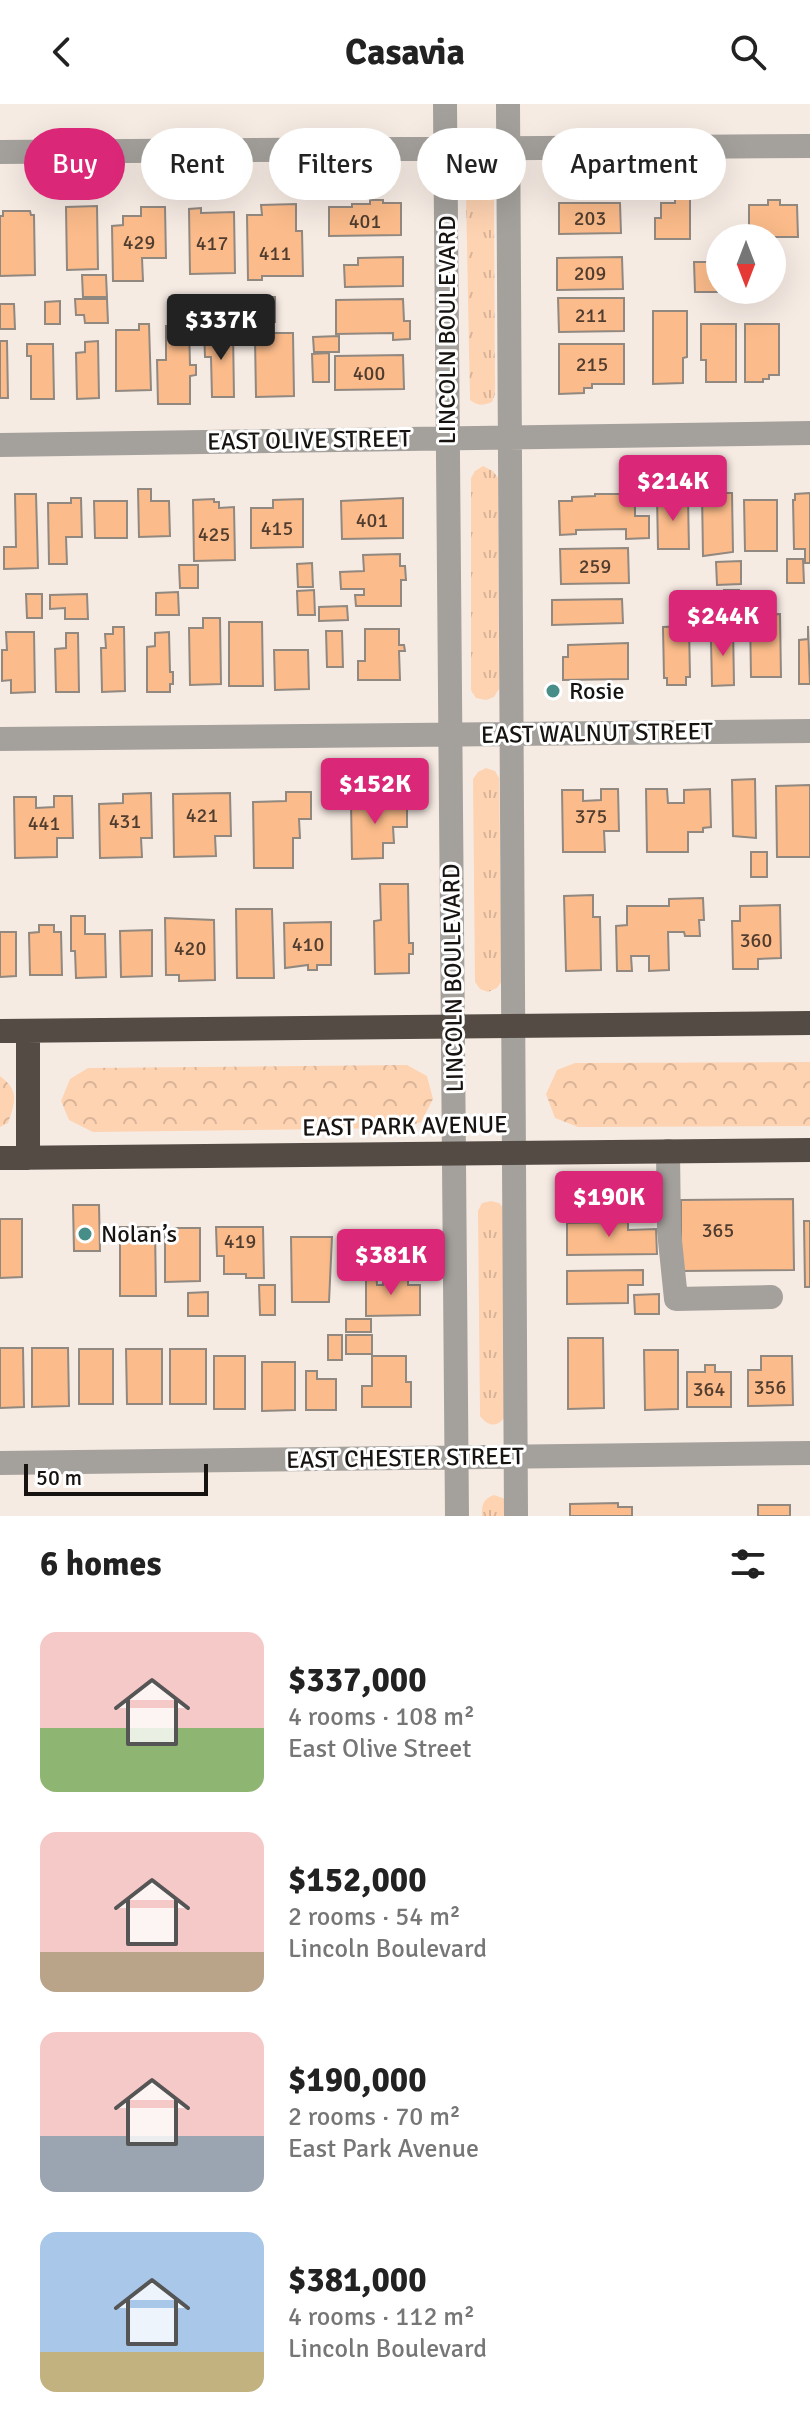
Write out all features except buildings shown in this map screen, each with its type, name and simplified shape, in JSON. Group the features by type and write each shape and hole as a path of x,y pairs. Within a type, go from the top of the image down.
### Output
{"highway":[{"path":"0,1031 810,1023"},
{"path":"28,1031 28,1158"},
{"name":"EAST PARK AVENUE","path":"0,1158 810,1150"}],"street":[{"name":"LINCOLN BOULEVARD","path":"445,104 446,128"},
{"path":"508,104 509,128"},
{"path":"526,148 810,146"},
{"path":"0,152 417,149"},
{"name":"LINCOLN BOULEVARD","path":"446,200 457,1516"},
{"path":"509,200 516,1516"},
{"name":"EAST OLIVE STREET","path":"0,445 810,433"},
{"name":"EAST WALNUT STREET","path":"0,739 810,731"},
{"path":"668,1151 669,1231 676,1299 771,1297"},
{"name":"EAST CHESTER STREET","path":"0,1463 810,1453"}],"green space":[{"path":"466,200 494,200 495,394 492,402 486,404 470,400"},
{"path":"483,466 498,478 499,689 494,697 486,700 476,698 471,690 471,478"},
{"path":"486,768 495,771 499,778 502,981 497,988 488,992 480,989 475,982 473,779"},
{"path":"810,1062 810,1126 578,1127 555,1118 546,1094 557,1070 575,1063"},
{"path":"407,1065 427,1076 433,1099 421,1122 403,1128 93,1132 69,1120 61,1101 70,1079 88,1068"},
{"path":"0,1076 11,1087 14,1097 8,1123 0,1127"},
{"path":"491,1201 505,1209 506,1415 494,1424 487,1423 480,1416 478,1211 482,1203"},
{"path":"494,1495 508,1503 508,1516 482,1516 484,1502"}],"place":[{"name":"Rosie","path":"553,691"},
{"name":"Nolan’s","path":"85,1234"}]}
